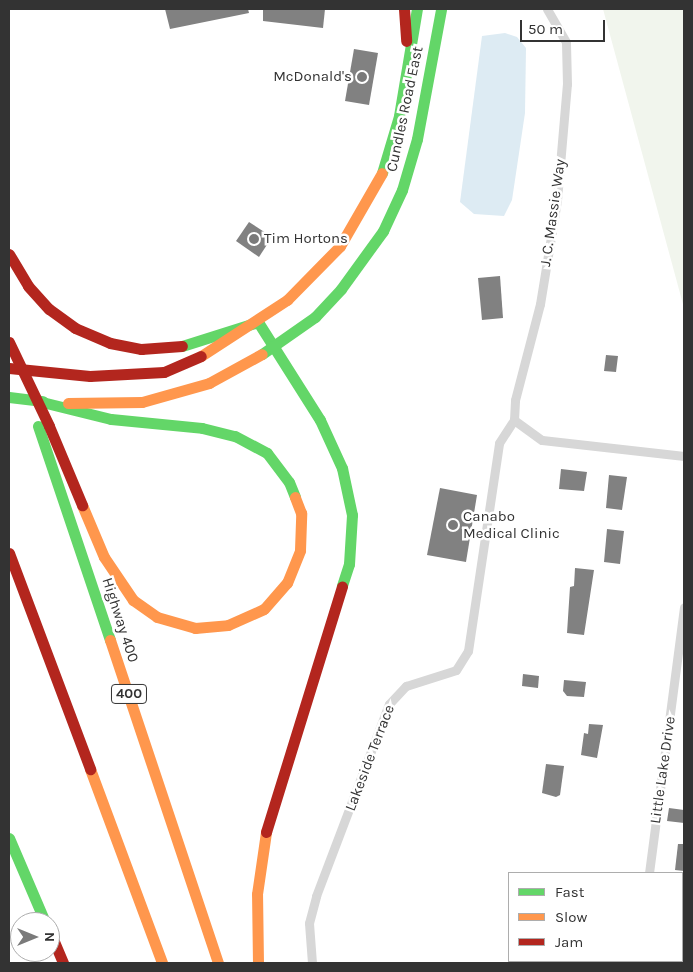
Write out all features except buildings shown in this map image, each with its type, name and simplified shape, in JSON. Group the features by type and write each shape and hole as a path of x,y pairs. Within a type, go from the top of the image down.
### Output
{"main road":[{"path":"404,9 407,71"},
{"name":"Cundles Road East","path":"258,322 320,268 348,235 372,195 394,134 417,9"},
{"name":"Cundles Road East","path":"38,401 116,404 163,397 216,380 275,347 315,317 348,281 391,214 417,139 441,9"},
{"path":"9,254 28,286 49,309 75,328 110,343 141,349 177,348 258,322"},
{"path":"258,322 275,347 334,447 352,515 344,585 267,826 257,894 258,963"},
{"path":"9,368 76,376 156,373 194,360 258,322"},
{"name":"Highway 400","path":"9,344 43,426 218,963"},
{"path":"9,397 38,401 111,419 202,428 235,436 267,453 289,482 300,513 300,550 287,582 264,609 228,625 195,628 157,617 133,600 104,557 43,426"},
{"path":"9,553 87,767 162,963"},
{"path":"9,581 40,663 87,767"},
{"path":"9,838 42,912"}],"street":[{"name":"J. C. Massie Way","path":"514,420 515,400 540,304 557,200 567,84 566,42 547,9"},
{"path":"514,420 542,440 684,456"},
{"name":"Lakeside Terrace","path":"312,963 309,923 316,896 389,704 406,686 456,670 468,651 499,443 514,420"},
{"name":"Little Lake Drive","path":"649,872 684,607"}],"shaded area":[{"path":"603,9 684,9 684,308"},
{"path":"505,33 517,37 526,48 525,113 512,200 504,216 474,214 460,202 482,36"}],"traffic: fast":[{"path":"382,173 399,116 417,9"},
{"path":"262,354 315,317 341,289 383,231 402,190 417,139 441,9"},
{"path":"182,346 258,322 320,420 342,468 352,515 349,564 342,586"},
{"path":"9,397 43,401"},
{"path":"38,401 111,419 202,428 235,436 267,453 289,482 295,497"},
{"path":"38,426 110,640"},
{"path":"9,838 41,912"}],"traffic: slow":[{"path":"201,356 287,300 340,246 382,173"},
{"path":"68,403 142,402 209,383 262,354"},
{"path":"82,505 104,557 133,600 157,617 195,628 228,625 264,609 287,583 300,550 301,513 295,497"},
{"path":"110,640 218,963"},
{"path":"90,769 162,963"},
{"path":"258,963 257,894 266,832"}],"traffic: jam":[{"path":"404,9 406,41"},
{"path":"9,254 28,286 49,309 75,328 110,343 141,349 182,346"},
{"path":"9,342 49,426"},
{"path":"9,368 90,376 164,372 201,356"},
{"path":"49,426 82,505"},
{"path":"9,553 90,769"},
{"path":"266,832 342,586"},
{"path":"60,956 63,963"}],"place":[{"name":"McDonald's","path":"362,77"},
{"name":"Tim Hortons","path":"254,239"},
{"name":"Canabo Medical Clinic","path":"453,525"}]}
